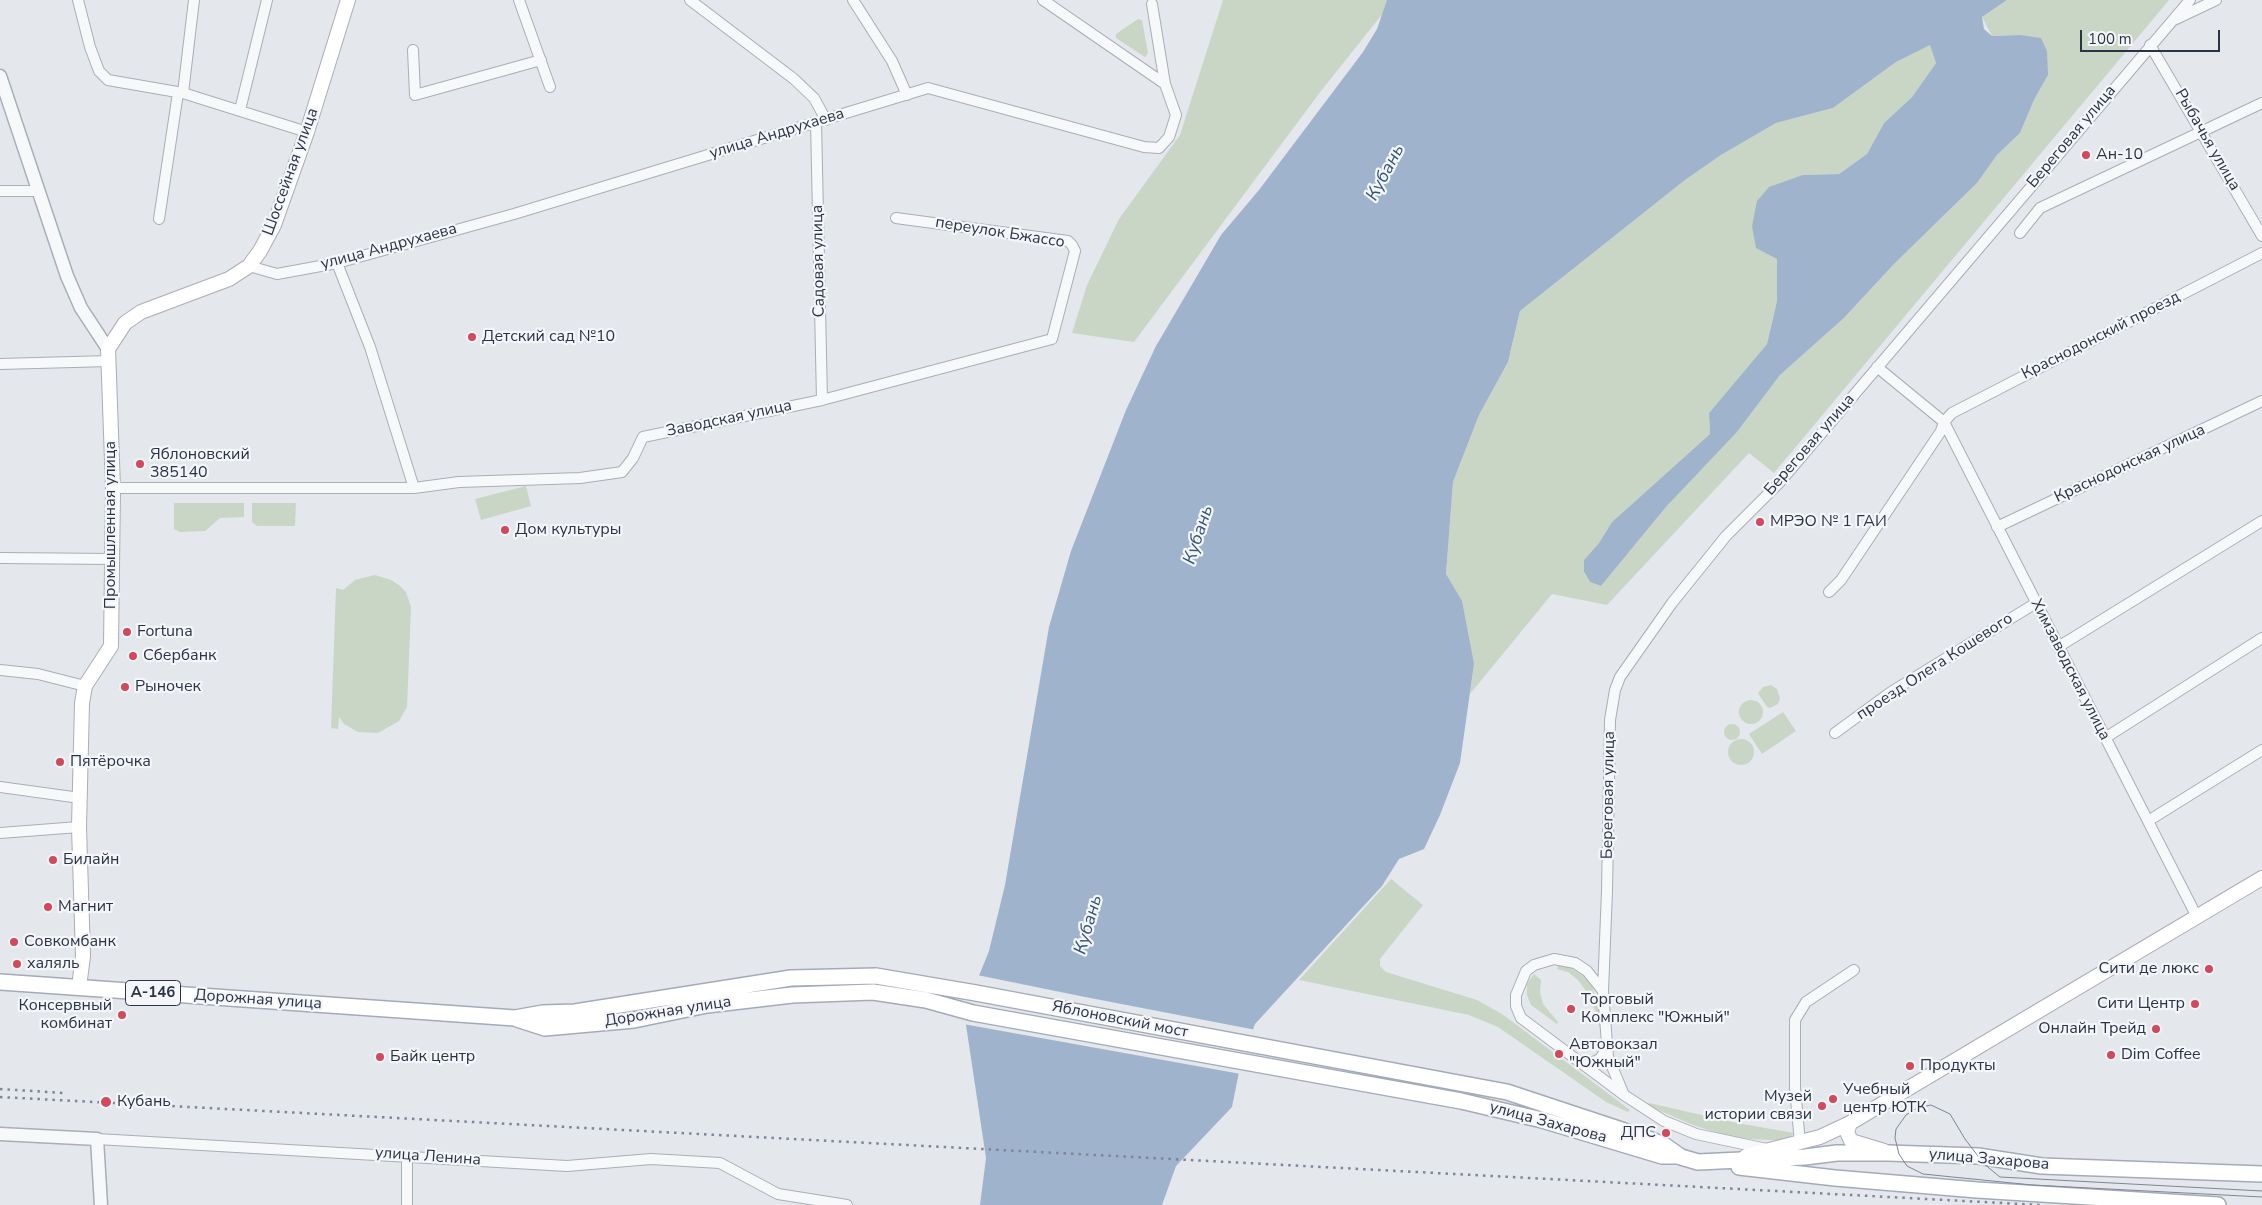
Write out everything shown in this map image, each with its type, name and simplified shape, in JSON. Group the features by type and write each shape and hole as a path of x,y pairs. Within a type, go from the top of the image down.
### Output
{"main road":[{"name":"Шоссейная улица","path":"109,355 125,323 141,312 229,279 249,266 260,251 274,225 307,132 348,0"},
{"name":"Промышленная улица","path":"79,987 83,956 79,828 82,703 85,686 100,665 110,646 113,488 109,355"},
{"path":"1716,1163 1768,1150 1802,1150 1810,1147 1820,1137 1850,1123 2262,878"},
{"name":"Яблоновский мост","path":"791,978 876,976 976,992 1447,1081"},
{"name":"Дорожная улица","path":"0,982 516,1018 543,1013 575,1012 791,978"},
{"name":"Яблоновский мост","path":"792,995 873,992 926,1000 973,1013 1442,1097"},
{"name":"Дорожная улица","path":"516,1018 545,1028 634,1020 707,1005 792,995"},
{"name":"улица Захарова","path":"1447,1081 1507,1092 1643,1137 1664,1145 1681,1156 1698,1162 1813,1176 1977,1190 2218,1205"},
{"name":"улица Захарова","path":"1442,1097 1542,1120 1662,1156 1681,1156"},
{"path":"1850,1123 1847,1132 1851,1141 1888,1153"},
{"path":"1802,1150 1807,1170 1813,1176"},
{"name":"улица Захарова","path":"1716,1163 1802,1150 1838,1153 1978,1156 2042,1166 2262,1174"},
{"path":"1835,1178 1830,1172 1830,1166 1838,1153"}],"street":[{"path":"78,0 90,47 99,71 108,80 180,93 307,132"},
{"path":"159,219 194,0"},
{"path":"240,110 267,0"},
{"path":"518,0 550,87"},
{"name":"Садовая улица","path":"690,0 794,78 814,98 821,121 822,400"},
{"path":"852,0 892,61 906,95"},
{"path":"1043,0 1165,84"},
{"name":"Береговая улица","path":"1624,1095 1611,1068 1603,991 1610,720 1615,690 1620,677 1726,536 1779,482 2190,0"},
{"path":"2171,22 2216,0"},
{"name":"улица Андрухаева","path":"249,266 277,274 337,263 514,214 928,88 1144,147 1159,148 1169,136 1176,115 1165,84 1151,1"},
{"name":"Рыбачья улица","path":"2150,45 2262,236"},
{"path":"414,50 415,95 541,60"},
{"path":"0,76 67,276 81,308 109,355 0,364"},
{"path":"2020,233 2040,208 2201,130 2262,103"},
{"path":"0,191 38,191"},
{"name":"переулок Бжассо","path":"896,218 1068,241 1075,251 1055,335"},
{"name":"Краснодонский проезд","path":"1944,422 1952,412 2262,253"},
{"path":"337,263 370,348 414,488"},
{"name":"Заводская улица","path":"113,488 414,488 459,482 580,478 622,472 634,458 643,437 822,400 1052,339 1055,335"},
{"name":"Химзаводская улица","path":"1877,367 1944,422 2197,917"},
{"name":"Краснодонская улица","path":"1997,527 2262,401"},
{"path":"1830,592 1841,580 1941,432 1944,422"},
{"path":"2058,647 2262,521"},
{"path":"0,558 113,559"},
{"name":"проезд Олега Кошевого","path":"1835,733 1891,692 2036,603"},
{"path":"2105,738 2262,638"},
{"path":"0,670 38,674 85,686"},
{"path":"2148,821 2262,750"},
{"path":"0,787 80,798"},
{"path":"0,833 79,828"},
{"path":"1603,991 1587,971 1581,967 1564,960 1554,959 1534,965 1526,971 1516,996 1516,1006 1521,1018 1624,1095 1664,1121 1696,1134 1768,1150"},
{"path":"1802,1150 1795,1088 1795,1020 1806,1002 1854,970"},
{"path":"1586,1065 1600,1059 1608,1048"},
{"name":"улица Ленина","path":"0,1134 350,1152 567,1166 651,1159 720,1162 778,1194 847,1205"},
{"path":"98,1139 101,1205"},
{"path":"407,1157 407,1205"}],"green space":[{"path":"1223,0 1387,0 1384,12 1321,91 1134,342 1072,333 1087,285 1119,219 1180,135"},
{"path":"2007,0 2169,0 1774,473 1749,453 1607,605 1552,594 1470,694 1474,664 1446,574 1453,482 1479,415 1508,362 1520,311 1685,180 1721,155 1776,123 1833,108 1896,62 1930,44 1936,63 1912,97 1884,123 1867,154 1839,174 1803,175 1777,258 1777,301 1767,344 1709,413 1710,434 1612,522 1599,543 1584,560 1584,573 1590,582 1601,586 1666,507 1737,432 1780,375 1844,318 1894,264 1977,183 1997,155 2020,133 2034,100 2048,75 2020,35 1992,36 1982,17"},
{"path":"1138,19 1142,20 1148,53 1145,57 1116,38 1116,34"},
{"path":"526,486 531,506 481,520 475,499"},
{"path":"174,503 244,503 244,517 220,518 205,531 180,532 174,529"},
{"path":"252,503 296,503 295,526 257,526 252,522"},
{"path":"375,575 391,580 399,585 406,592 411,607 407,707 399,721 378,733 358,732 344,724 339,717 338,729 331,728 336,588 343,590 355,580"},
{"path":"1771,685 1777,689 1780,698 1778,704 1770,708 1767,707 1758,693 1763,687"},
{"path":"1751,700 1760,703 1763,712 1760,721 1751,724 1742,721 1739,712 1742,703"},
{"path":"1783,712 1796,731 1762,754 1749,734"},
{"path":"1732,724 1738,726 1740,732 1738,738 1732,740 1726,738 1724,732 1726,726"},
{"path":"1741,739 1750,743 1754,752 1750,761 1741,765 1732,761 1728,752 1732,743"},
{"path":"1391,879 1423,905 1380,959 1380,966 1386,972 1477,1000 1502,1014 1630,1110 1628,1112 1606,1102 1498,1027 1469,1015 1299,980"},
{"path":"1558,965 1571,968 1583,976 1592,986 1600,1013 1600,1028 1597,1014 1586,991 1578,980 1568,972 1557,969"},
{"path":"1534,974 1541,980 1540,992 1543,1004 1558,1022 1557,1024 1531,1005 1527,995 1527,984"},
{"path":"1649,1103 1737,1123 1794,1133 1786,1141 1734,1138 1693,1125 1647,1105"}],"water":[{"name":"Кубань","path":"1387,0 2007,0 1982,17 1984,29 1992,36 2020,35 2041,38 2047,51 2048,75 2034,100 2020,133 1997,155 1977,183 1894,264 1844,318 1780,375 1737,432 1666,507 1601,586 1590,582 1584,572 1584,560 1599,543 1612,522 1710,434 1709,413 1767,344 1777,301 1777,259 1756,248 1752,226 1757,201 1769,187 1803,175 1839,174 1867,154 1884,123 1912,97 1936,63 1930,45 1896,62 1833,108 1776,123 1721,155 1685,180 1520,311 1508,362 1479,415 1453,482 1446,574 1462,601 1474,664 1460,763 1440,815 1424,849 1399,859 1382,886 1255,1024 1241,1062 1232,1107 1176,1166 1162,1205 980,1205 986,1158 966,1025 972,993 989,951 1005,885 1049,627 1071,551 1126,410 1156,346 1221,235 1259,190 1363,52 1377,29"}],"pier":[{"path":"977,975 1256,1030 1241,1074 963,1024 970,992"}],"tram line":[{"path":"2262,1191 2000,1177 1984,1164 1965,1139 1950,1114 1931,1105 1917,1108 1906,1115 1896,1129 1895,1138 1899,1154 1907,1166 1923,1174 2032,1185 2262,1197"}],"railway":[{"path":"0,1089 64,1093"},
{"path":"0,1097 2040,1205"}],"place":[{"name":"Ан-10","path":"2086,155"},
{"name":"Детский сад №10","path":"472,337"},
{"name":"Яблоновский 385140","path":"140,464"},
{"name":"МРЭО № 1 ГАИ","path":"1760,522"},
{"name":"Дом культуры","path":"505,530"},
{"name":"Fortuna","path":"127,632"},
{"name":"Сбербанк","path":"133,656"},
{"name":"Рыночек","path":"125,687"},
{"name":"Пятёрочка","path":"60,762"},
{"name":"Билайн","path":"53,860"},
{"name":"Магнит","path":"48,907"},
{"name":"Совкомбанк","path":"14,942"},
{"name":"халяль","path":"17,964"},
{"name":"Сити де люкс","path":"2209,969"},
{"name":"Сити Центр","path":"2195,1004"},
{"name":"Торговый Комплекс \"Южный\"","path":"1571,1009"},
{"name":"Консервный комбинат","path":"122,1015"},
{"name":"Онлайн Трейд","path":"2156,1029"},
{"name":"Автовокзал \"Южный\"","path":"1559,1054"},
{"name":"Dim Coffee","path":"2111,1055"},
{"name":"Байк центр","path":"380,1057"},
{"name":"Продукты","path":"1910,1066"},
{"name":"Учебный центр ЮТК","path":"1833,1099"},
{"name":"Кубань","path":"106,1102"},
{"name":"Музей истории связи","path":"1822,1106"},
{"name":"ДПС","path":"1666,1133"}]}
